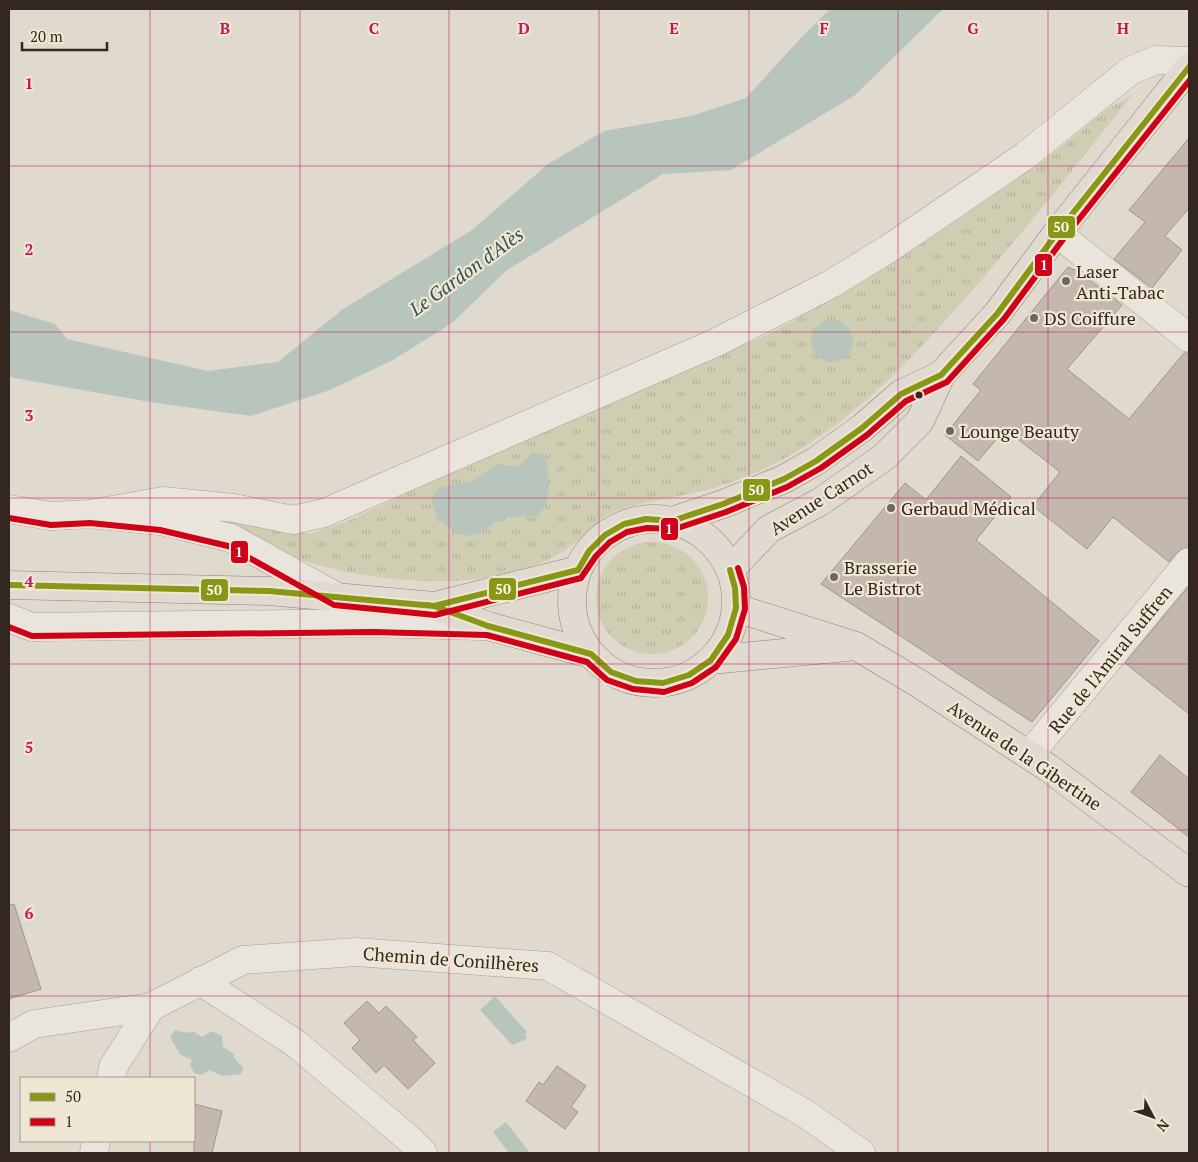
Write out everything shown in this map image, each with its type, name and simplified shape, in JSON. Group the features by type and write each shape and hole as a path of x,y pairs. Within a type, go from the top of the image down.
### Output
{"main road":[{"name":"Avenue Carnot","path":"730,570 770,528 820,502 884,457 920,421 941,375 997,314 1057,233 1189,67"},
{"name":"Avenue Carnot","path":"672,521 723,504 784,479 816,461 862,428 901,394 941,375"},
{"path":"646,519 672,521 694,529 716,546 730,570 735,588 736,608 728,636 711,660 689,675 663,683 636,681 611,672 591,654 579,635 573,614 572,592 578,570 589,551 605,535 624,524 646,519"},
{"path":"434,606 578,570"},
{"path":"9,585 269,591 434,606 488,626 591,654"},
{"name":"Avenue de la Gibertine","path":"736,608 856,646 918,683 1029,755 1189,873"},
{"path":"711,660 856,646"}],"street":[{"path":"9,509 51,516 90,514 163,501 234,508 293,520 324,513 715,343 831,284 888,249 1017,162 1130,71 1156,60 1189,61"},
{"path":"1057,233 1189,338"},
{"path":"90,514 162,521 231,538 336,596"},
{"name":"Rue de l'Amiral Suffren","path":"1029,755 1189,562"},
{"path":"9,618 32,627 373,623 488,626"},
{"name":"Chemin de Conilhères","path":"9,1038 34,1024 151,1007 200,980 243,960 356,952 548,966 806,1114 861,1153"},
{"path":"200,980 295,1043 424,1153"},
{"name":"Chemin de Conilhères","path":"111,1077 114,1067 151,1007"}],"green space":[{"path":"1132,95 1000,258 913,355 870,397 847,416 823,434 772,465 716,487 613,512 604,516 562,552 520,570 488,577 454,581 383,578 316,564 262,546 192,513 259,522 309,534 348,521 500,449 769,334 859,284 934,236 1047,158 1106,110"},
{"path":"652,542 674,546 692,558 704,576 708,598 704,620 692,638 674,650 652,654 630,650 612,638 600,620 596,598 600,576 612,558 630,546"}],"water":[{"name":"Le Gardon d'Alès","path":"830,9 943,9 854,96 731,170 663,174 507,270 452,323 393,360 330,390 251,416 150,402 9,377 9,310 55,324 67,339 208,371 278,362 343,309 472,230 548,164 604,131 691,116 746,98"},
{"path":"836,320 844,323 850,329 853,341 850,353 844,359 828,362 820,359 814,353 811,337 814,329 820,323"},
{"path":"532,453 541,453 546,458 548,473 548,496 543,510 538,516 501,518 480,533 465,536 451,529 438,517 432,503 434,495 439,488 472,481 497,464 518,467"},
{"path":"495,996 527,1032 525,1034 527,1039 512,1045 480,1010"},
{"path":"175,1030 187,1033 192,1031 202,1037 212,1031 222,1036 223,1047 234,1054 234,1058 243,1068 241,1074 222,1076 210,1070 201,1075 194,1073 190,1064 192,1060 180,1054 170,1037"},
{"path":"506,1122 529,1152 509,1153 493,1132"}],"building":[{"path":"1189,138 1189,208 1165,236 1182,250 1152,288 1114,259 1145,222 1129,210"},
{"path":"1068,267 1079,272 1122,305 1067,369 1129,419 1184,353 1189,353 1189,547 1177,552 1169,562 1113,517 1087,549 1033,506 1060,472 1005,429 978,461 945,435 981,390 973,384"},
{"path":"961,456 1011,497 976,540 1099,641 1032,722 821,584 905,483 926,500"},
{"path":"1189,586 1189,714 1125,663"},
{"path":"1160,755 1189,779 1189,837 1131,792"},
{"path":"14,904 41,989 9,999 9,905"},
{"path":"367,1001 379,1013 386,1006 417,1037 413,1040 435,1063 408,1089 384,1065 376,1073 352,1048 360,1040 344,1023"},
{"path":"557,1066 586,1086 571,1107 578,1112 565,1129 526,1101 539,1082 543,1085"},
{"path":"195,1104 222,1111 212,1153 194,1153"}],"transit line":[{"name":"50","path":"578,570 589,551 605,535 624,524 646,519 672,521 723,504 784,479 816,461 862,428 901,394 941,375 997,314 1057,233 1189,67"},
{"name":"1","path":"9,518 51,525 90,523 160,530 228,546 334,605 435,615 581,578 596,556 610,542 627,532 647,528 675,529 726,512 787,487 821,468 867,435 906,401 947,382 1004,319 1064,238 1189,81"},
{"name":"1","path":"9,627 32,636 373,632 487,635 587,662 607,680 633,689 664,692 692,683 716,667 736,639 745,609 744,587 738,568"},
{"name":"50","path":"427,605 434,606 578,570"},
{"name":"50","path":"9,585 269,591 434,606 488,626 591,654 611,672 636,681 663,683 689,675 711,660 728,635 736,608 735,588 730,570"}],"place":[{"name":"Laser Anti-Tabac","path":"1066,281"},
{"name":"DS Coiffure","path":"1034,318"},
{"name":"Lounge Beauty","path":"950,431"},
{"name":"Gerbaud Médical","path":"891,508"},
{"name":"Brasserie Le Bistrot","path":"834,577"}]}
